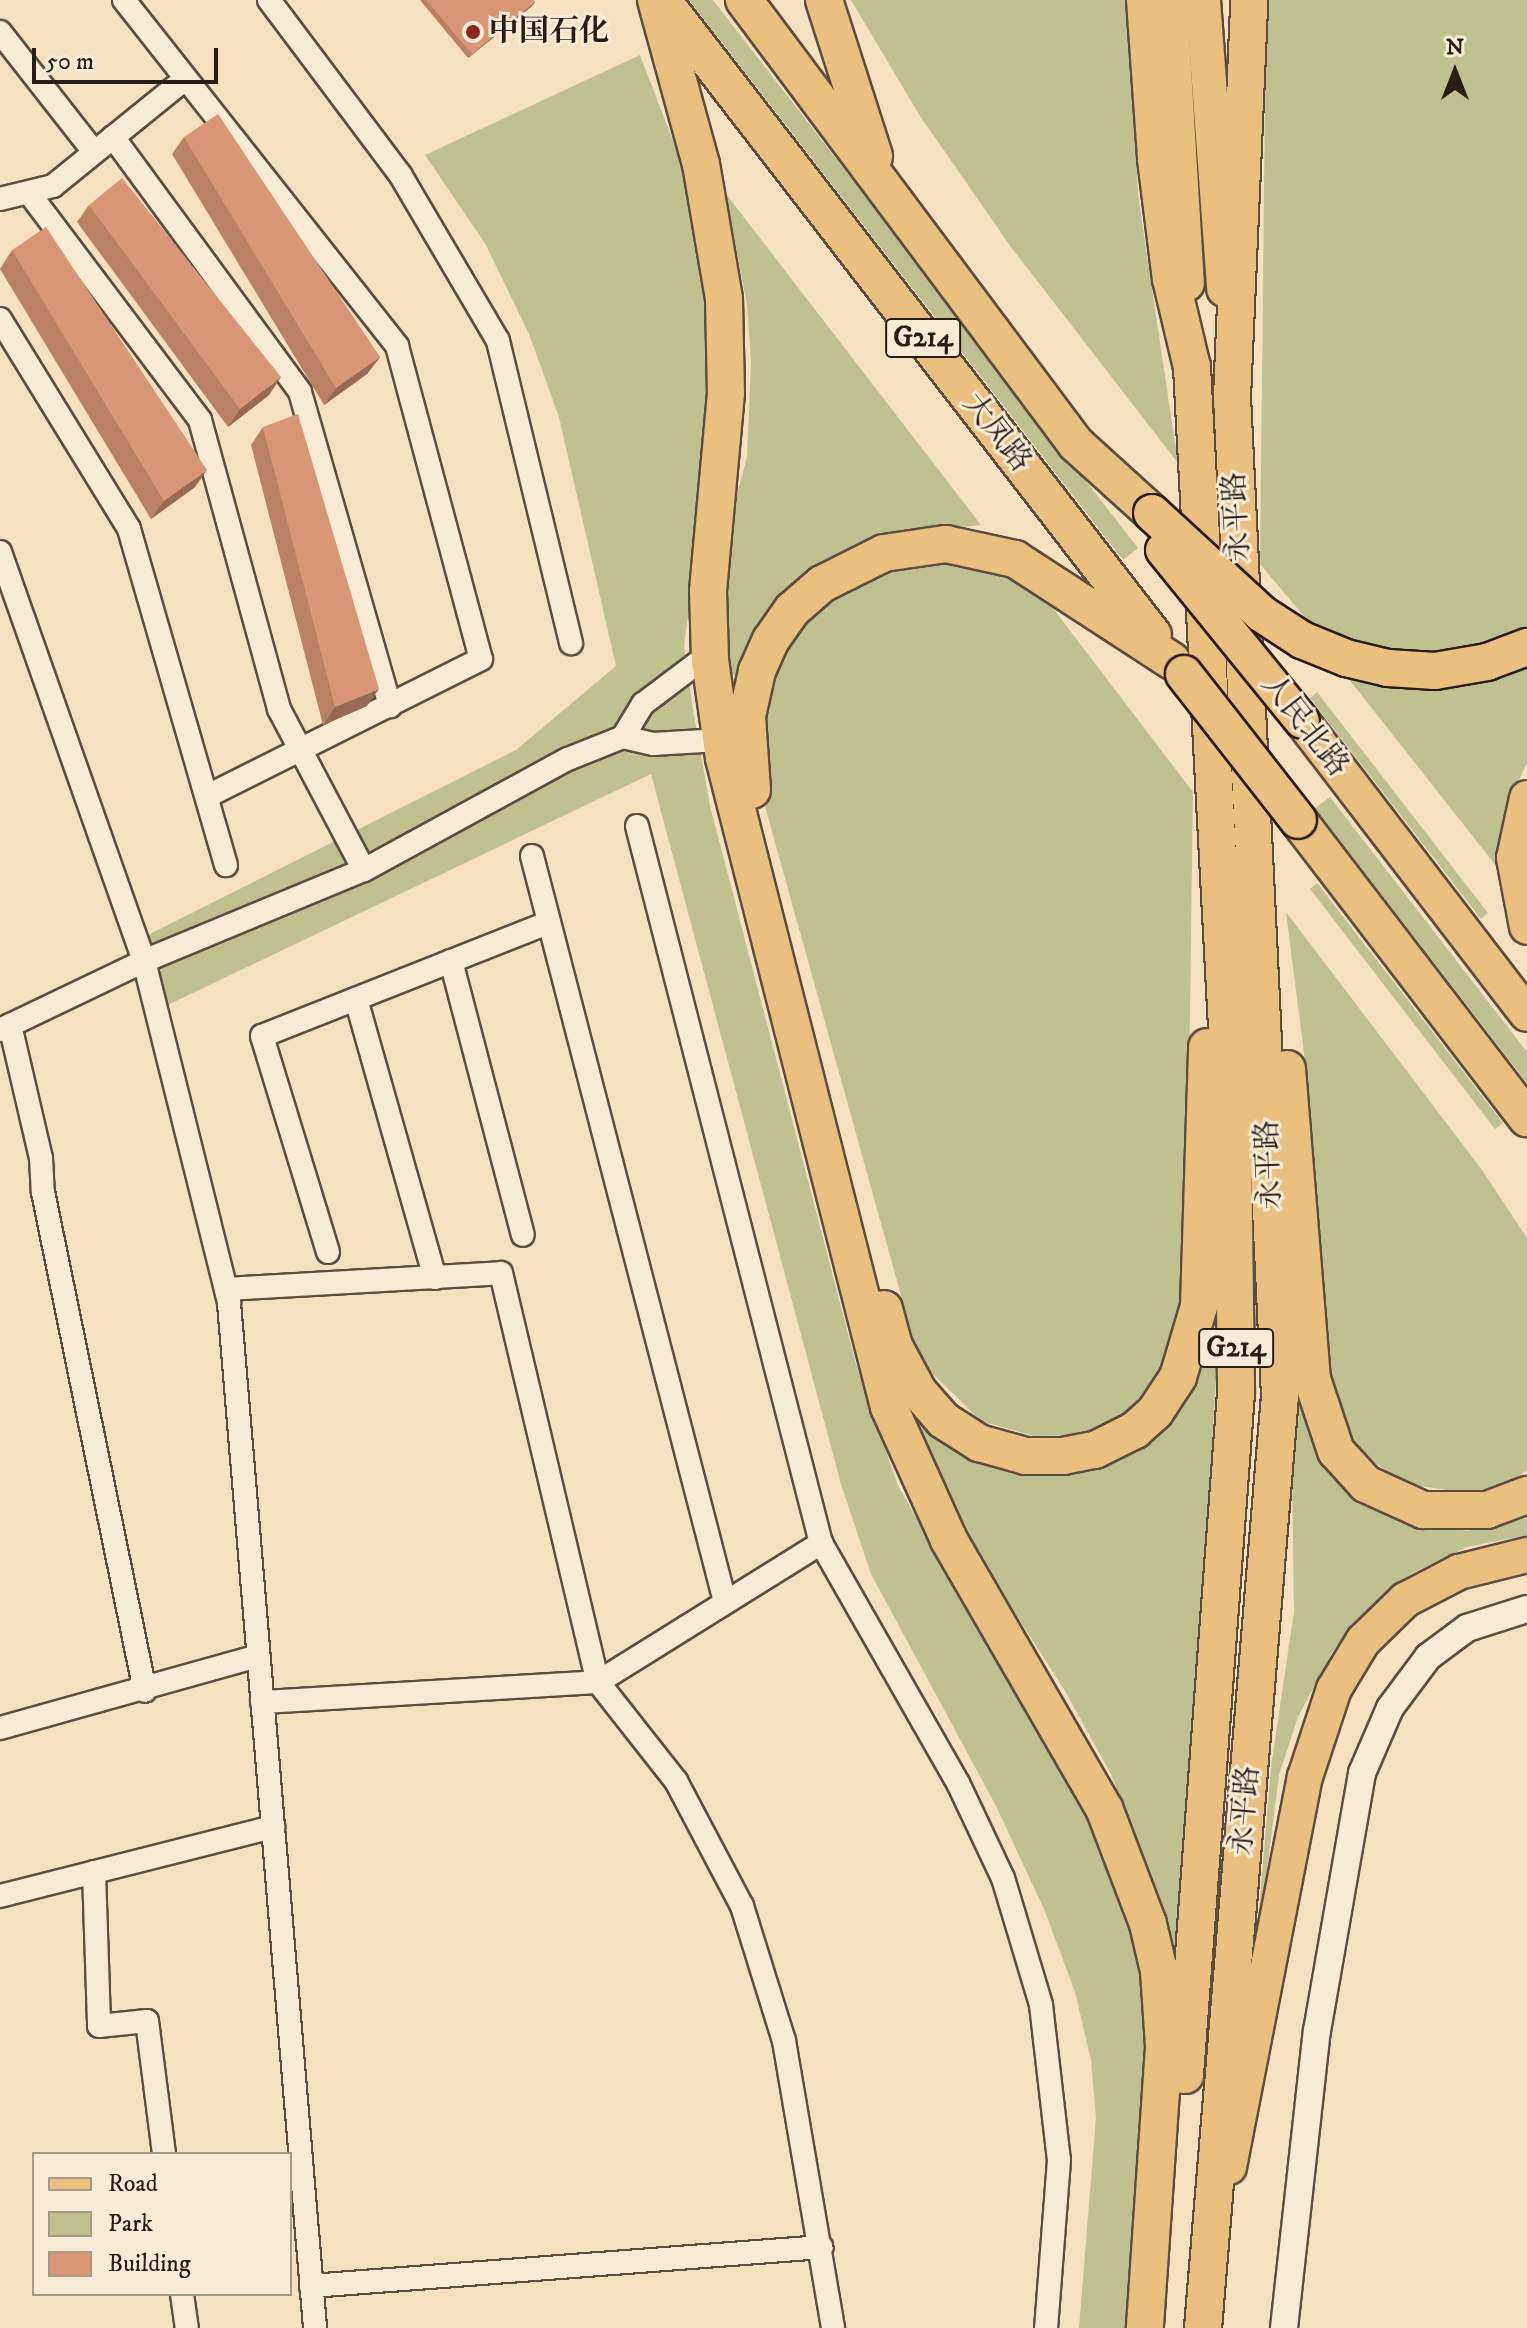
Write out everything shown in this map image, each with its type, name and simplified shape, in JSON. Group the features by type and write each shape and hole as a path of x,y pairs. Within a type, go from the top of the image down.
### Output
{"highway":[{"path":"659,0 701,164 724,299 726,393 710,552 709,654 720,740 881,1385 949,1540 1104,1808 1148,1924 1160,1984 1164,2047 1145,2328"},
{"name":"大凤路","path":"659,0 1178,667"},
{"name":"大凤路","path":"744,0 1076,444 1262,614 1302,640 1346,658 1388,668 1435,671 1487,662 1527,647"},
{"path":"824,0 884,184"},
{"path":"1145,0 1164,219 1192,367"},
{"path":"1232,397 1249,0"},
{"name":"永平路","path":"1166,2328 1236,1393 1233,1138 1192,367"},
{"name":"永平路","path":"1203,2328 1280,1396 1262,954 1232,397"},
{"path":"1178,667 1023,562 982,548 926,545 861,562 806,597 771,640 753,686 746,742 750,781 888,1325 901,1362 925,1401 954,1429 979,1443 1026,1456 1095,1450 1146,1422 1178,1377 1201,1290 1208,993 1223,923"},
{"name":"人民北路","path":"1178,667 1527,1118"},
{"path":"1262,954 1294,1115 1309,1349 1326,1429 1350,1469 1403,1505 1465,1513 1527,1495"}],"main road":[{"name":"永平路","path":"1170,0 1192,367"},
{"name":"永平路","path":"1203,0 1232,397"},
{"name":"人民北路","path":"1076,444 1302,721 1527,1014"},
{"path":"1527,798 1514,867 1527,927"},
{"path":"1207,2281 1303,1786 1330,1698 1363,1641 1405,1600 1459,1572 1527,1555"}],"street":[{"path":"124,0 397,346 481,659 209,795"},
{"path":"269,0 401,176 498,341 571,643"},
{"path":"0,32 94,152"},
{"path":"0,199 53,186 185,79"},
{"path":"113,137 300,392 390,706"},
{"path":"29,193 200,420 279,709 364,870"},
{"path":"0,319 129,529 209,795 226,865"},
{"path":"0,552 144,961 226,1289 315,2328"},
{"path":"623,737 643,704 709,654"},
{"path":"145,1691 43,1192 41,1158 5,1028 144,961 364,870 568,759 623,737 653,744 720,740"},
{"path":"637,826 767,1317 821,1543 958,1783 1003,1878 1041,2005 1059,2160 1046,2328"},
{"path":"532,856 725,1602"},
{"path":"328,1252 262,1036 547,923"},
{"path":"451,961 523,1235"},
{"path":"356,999 435,1278"},
{"path":"226,1289 501,1273 598,1682 676,1781 742,1906 784,2041 822,2247 833,2328"},
{"path":"262,1702 598,1682 821,1543"},
{"path":"1284,2328 1315,2046 1362,1773 1390,1708 1428,1657 1467,1628 1527,1609"},
{"path":"0,1728 145,1691 258,1656"},
{"path":"0,1896 273,1827"},
{"path":"94,1872 99,2026 147,2021 164,2152"},
{"path":"311,2286 822,2247"},
{"path":"182,2296 187,2328"}],"green space":[{"path":"689,0 713,0 1138,548 1123,560"},
{"path":"851,0 1128,0 1138,195 1178,463 1011,247 920,116"},
{"path":"1266,0 1527,0 1527,635 1496,647 1414,657 1337,641 1308,621 1260,564"},
{"path":"640,55 684,169 705,254 714,416 684,646 693,710 710,806 856,1364 898,1486 1075,1791 1116,1879 1139,1954 1146,2008 1147,2103 1125,2328 1079,2328 1096,2118 1091,2060 1075,1992 1044,1909 996,1806 871,1574 841,1484 651,774 149,1014 126,946 516,750 616,666 559,417 529,334 486,245 425,155"},
{"path":"726,194 981,525 889,534 818,570 738,676 728,672 721,639 729,524 747,457 751,362 747,305"},
{"path":"925,562 953,562 1010,576 1039,590 1193,792 1186,1296 1175,1350 1146,1400 1126,1416 1081,1435 1034,1436 981,1421 931,1372 914,1342 766,810 760,777 762,704 789,636 826,600 872,574"},
{"path":"1527,664 1527,763 1510,799 1497,867 1348,678 1430,688"},
{"path":"1317,692 1488,913 1481,919 1310,698"},
{"path":"1330,797 1527,1052 1527,1083 1315,808"},
{"path":"1317,883 1503,1123 1495,1129 1310,889"},
{"path":"1286,912 1482,1170 1527,1238 1527,1470 1509,1483 1469,1493 1405,1484 1360,1452 1343,1424 1330,1384 1322,1332 1310,1100"},
{"path":"1219,1327 1180,1995 1143,1858 1111,1774 1065,1691 966,1536 914,1437 923,1427 957,1453 1012,1474 1050,1476 1103,1465 1175,1413 1201,1366 1209,1330"},
{"path":"1291,1394 1296,1394 1323,1455 1404,1519 1467,1531 1527,1518 1527,1535 1467,1547 1412,1573 1368,1609 1333,1651 1298,1717 1279,1775 1254,1973 1271,1767 1294,1612"}],"building":[{"name":"中国石化","path":"426,0 533,0 535,2 472,54"},
{"path":"218,114 380,357 336,388 184,137"},
{"path":"122,178 281,377 240,409 89,205"},
{"path":"46,227 207,470 164,501 12,250"},
{"path":"298,414 379,689 335,707 263,427"}],"place":[{"name":"中国石化","path":"473,32"}]}
